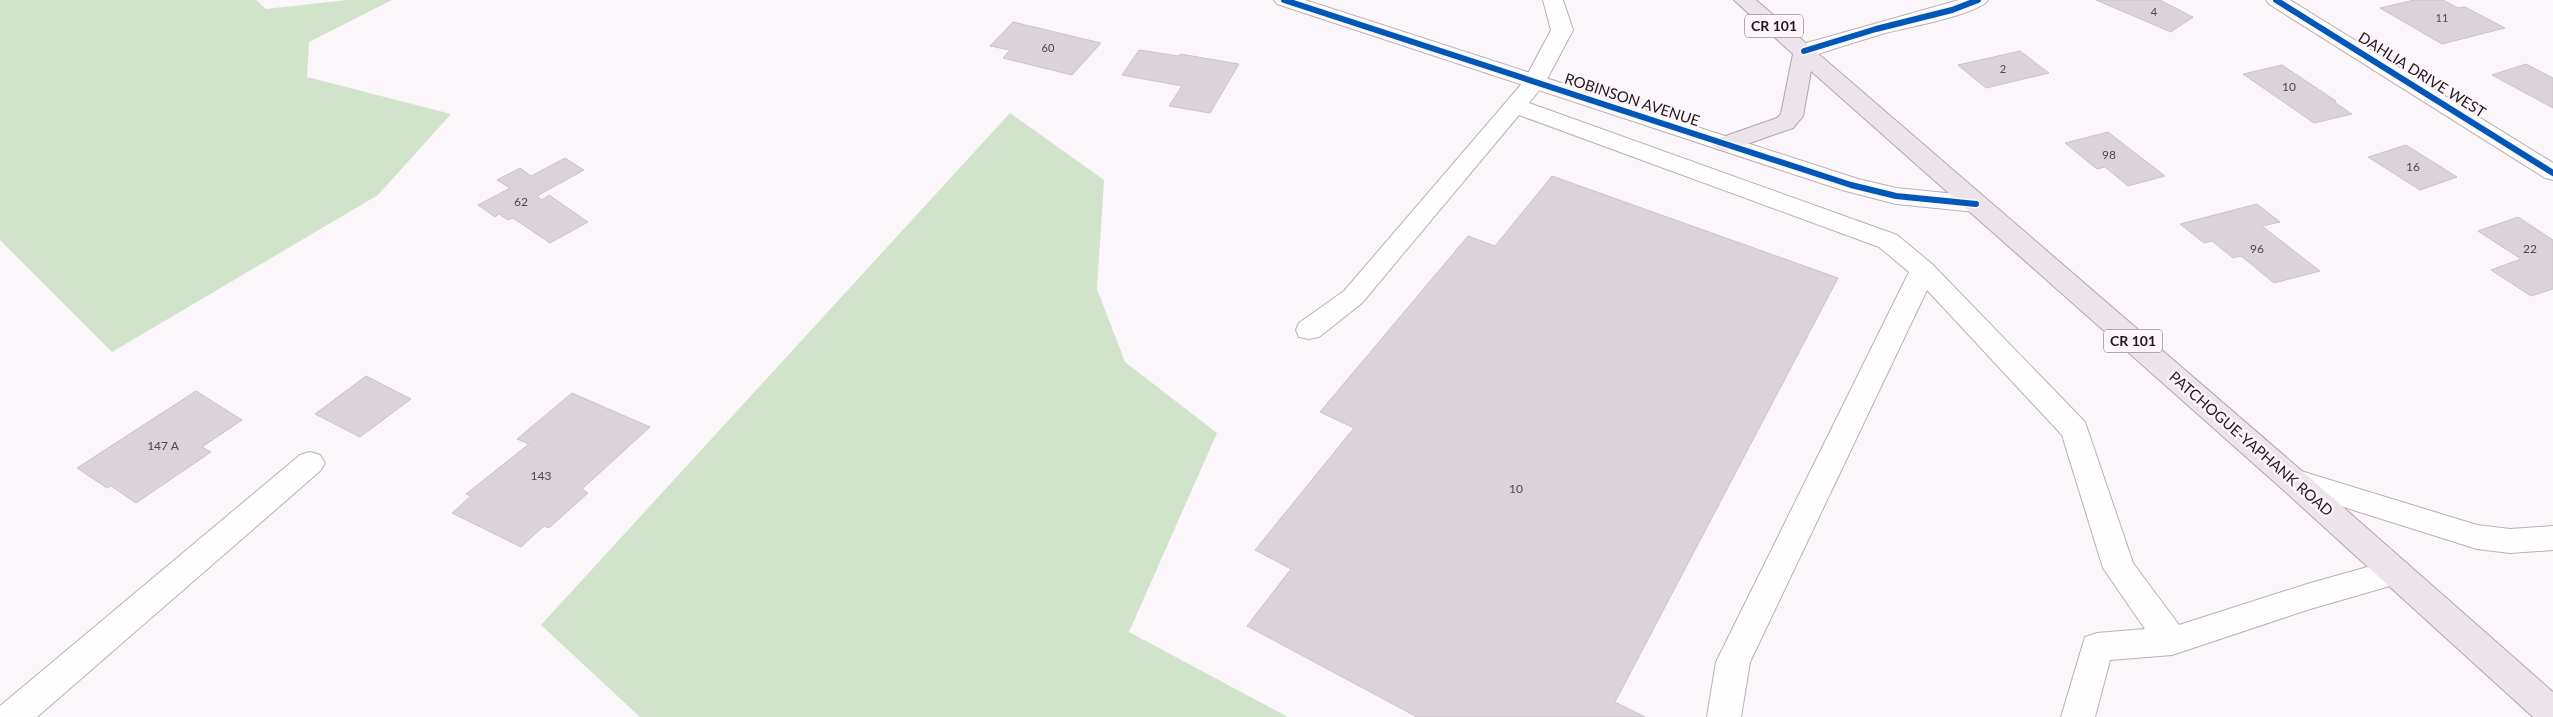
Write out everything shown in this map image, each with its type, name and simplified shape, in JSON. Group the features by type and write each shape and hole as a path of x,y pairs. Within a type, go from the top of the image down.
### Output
{"main road":[{"name":"PATCHOGUE-YAPHANK ROAD","path":"1744,0 2291,479 2553,713"},
{"path":"1725,144 1784,124 1792,116 1804,51"}],"street":[{"name":"ROBINSON AVENUE","path":"1284,0 1851,185 1896,196 1976,204"},
{"path":"1309,330 1353,297 1534,83 1562,30 1553,0"},
{"path":"1804,51 1876,29 1952,10 1978,0"},
{"name":"DAHLIA DRIVE WEST","path":"2276,0 2553,173"},
{"path":"1515,106 1888,242 1923,270 2075,430 2119,568 2172,641"},
{"path":"1724,717 1733,662 1923,270"},
{"path":"12,717 310,463"},
{"path":"2291,479 2477,537 2510,541 2553,538"},
{"path":"2078,717 2097,647 2172,641 2307,597 2396,572"}],"green space":[{"path":"0,0 256,0 266,9 347,0 392,0 309,42 307,77 451,114 378,195 112,352 0,240"},
{"path":"1010,113 1104,180 1097,289 1125,362 1217,433 1129,632 1288,717 640,717 541,625"}],"building":[{"path":"2096,0 2160,0 2193,17 2171,32"},
{"path":"2414,0 2443,0 2458,8 2465,7 2505,28 2442,44 2380,8"},
{"path":"1013,22 1101,43 1072,75 1003,58 1010,50 990,46"},
{"path":"1139,50 1179,56 1180,54 1239,64 1210,113 1169,106 1182,86 1122,75"},
{"path":"2020,51 2049,73 1986,88 1958,65"},
{"path":"2526,64 2553,78 2553,108 2492,75"},
{"path":"2282,65 2352,114 2314,123 2243,74"},
{"path":"2108,132 2165,176 2128,186 2105,167 2097,169 2065,143"},
{"path":"2406,145 2457,177 2420,190 2368,157"},
{"path":"565,158 584,170 537,196 542,200 549,195 588,222 550,243 513,218 508,220 499,214 495,217 478,205 510,188 497,180 520,168 531,176"},
{"path":"1552,176 1838,278 1615,702 1645,717 1417,717 1247,626 1291,569 1255,550 1354,428 1320,412 1468,236 1495,246"},
{"path":"2257,204 2280,222 2262,226 2320,271 2274,283 2241,256 2233,258 2212,241 2204,243 2180,224"},
{"path":"2518,217 2553,240 2553,289 2531,296 2491,270 2521,259 2478,231"},
{"path":"366,376 411,399 360,437 315,414"},
{"path":"196,391 242,420 202,447 211,452 136,503 111,486 107,488 77,468"},
{"path":"572,393 650,427 582,489 588,493 549,528 544,526 521,547 452,513 471,496 466,494 529,444 517,439"}],"cycle path":[{"path":"1284,0 1851,185 1896,196 1976,204"},
{"path":"1804,51 1876,29 1952,10 1978,0"},
{"path":"2276,0 2553,173"}]}
